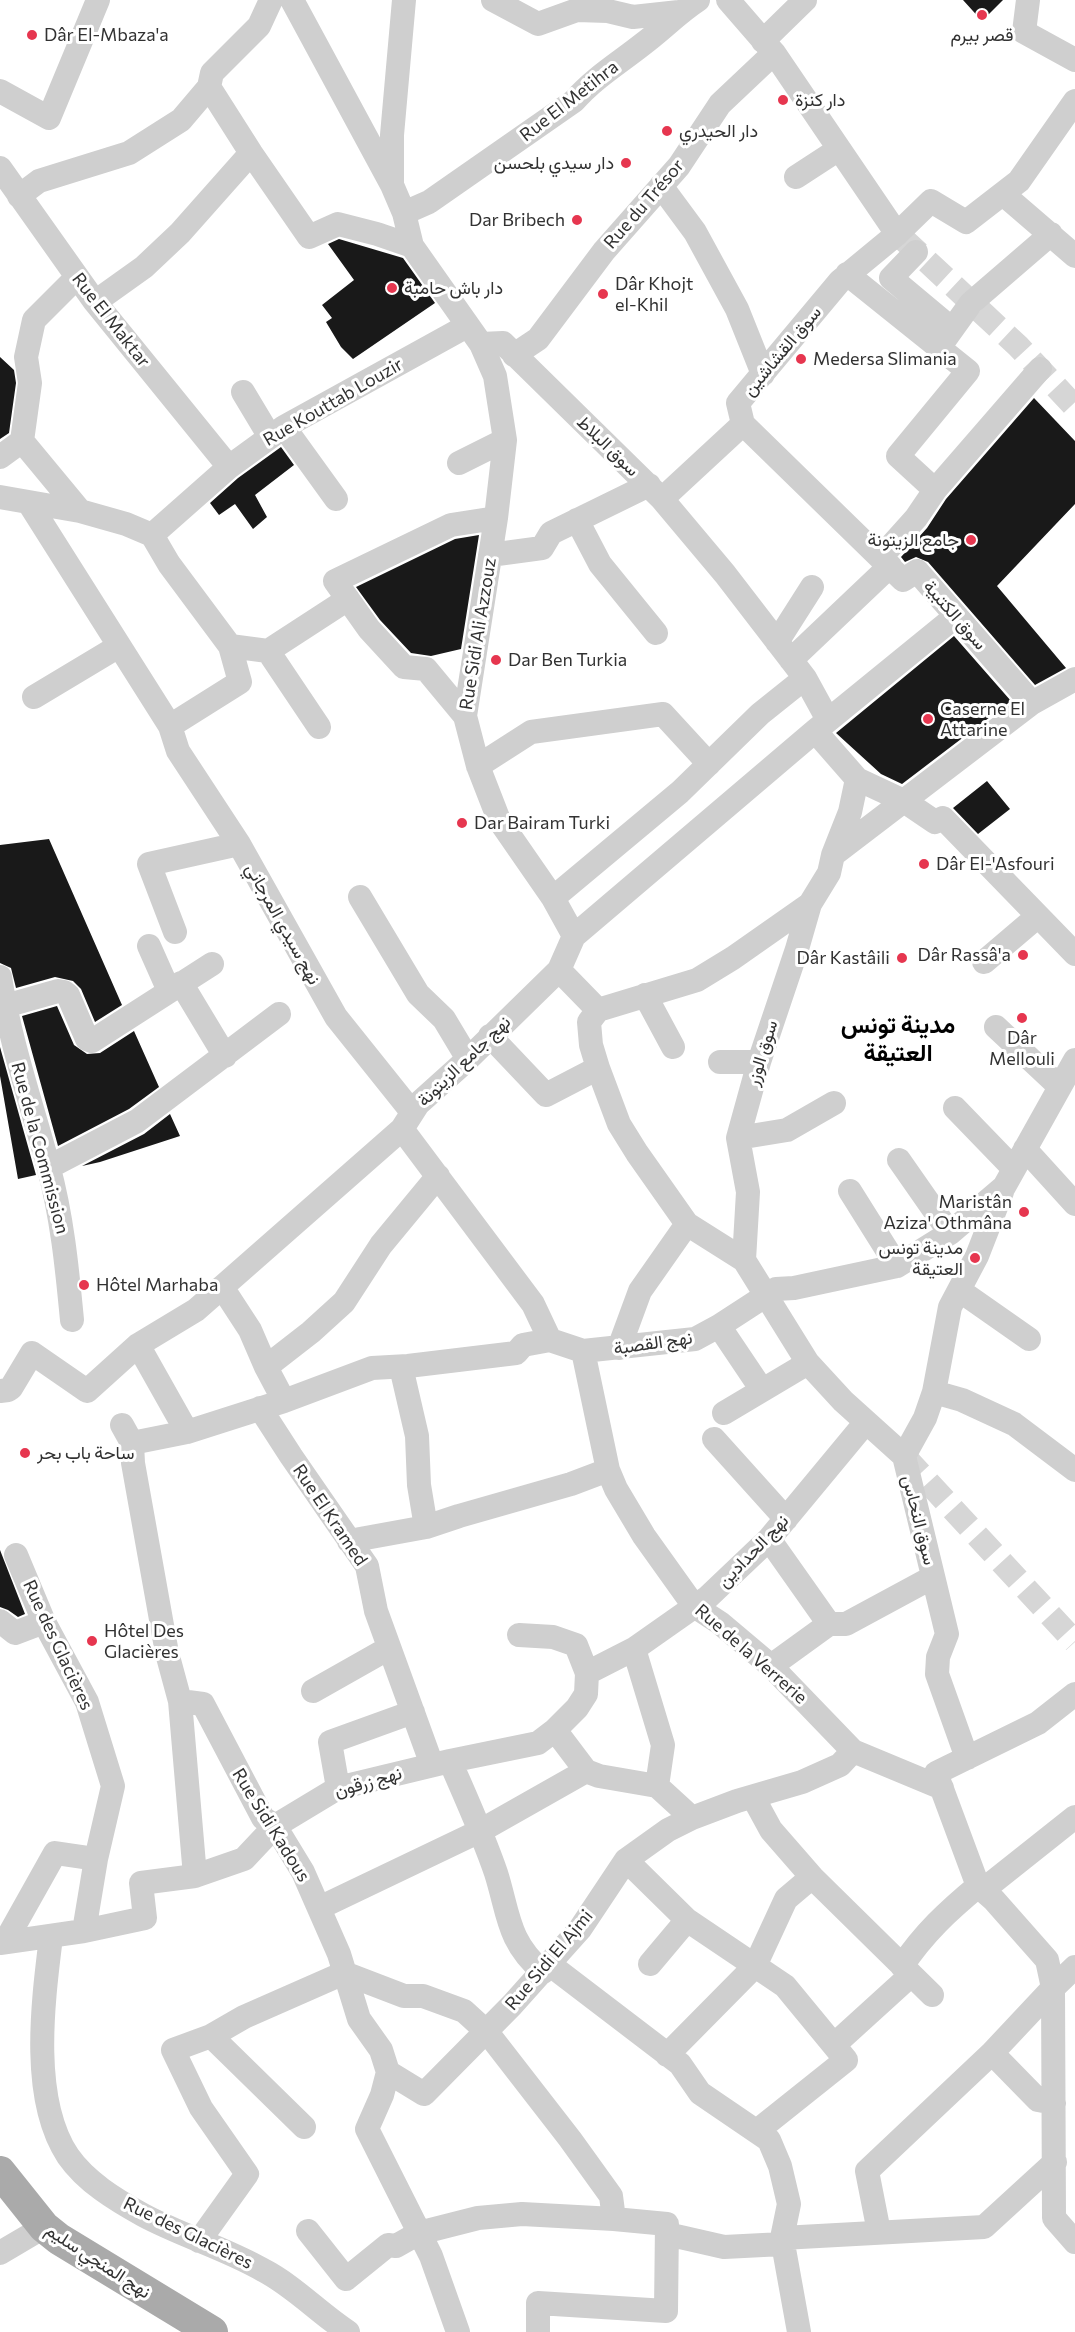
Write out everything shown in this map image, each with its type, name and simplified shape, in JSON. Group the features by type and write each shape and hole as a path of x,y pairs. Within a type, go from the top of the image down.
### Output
{"main road":[{"name":"نهج المنجي سليم","path":"0,2172 44,2227 59,2239 212,2332"}],"street":[{"path":"0,91 49,118 98,0"},
{"path":"19,196 39,181 129,153 181,120 209,87 212,73 259,26 271,0"},
{"path":"292,0 392,185 404,213 412,246 474,335"},
{"path":"392,185 392,135 404,0"},
{"path":"493,0 538,24 577,10 608,11 633,17 689,6"},
{"path":"728,0 769,47 897,234"},
{"name":"Rue du Trésor","path":"514,355 537,339 604,251 679,166 720,104 769,47 805,0"},
{"path":"1028,0 1024,32 1075,60"},
{"name":"Rue El Metihra","path":"404,213 429,202 574,101 589,84 645,43 689,6"},
{"path":"209,87 309,237 338,224 412,246"},
{"path":"1075,101 1019,181 1003,194 1075,256"},
{"path":"796,177 839,149"},
{"path":"95,302 144,267 180,233 251,153"},
{"name":"Rue El Maktar","path":"0,168 95,302 229,467"},
{"path":"661,186 694,232 736,309 763,374"},
{"name":"سوق القشاشين","path":"490,555 542,548 551,533 577,520 656,492 743,424 738,403 847,274 897,234 931,201 966,222 1003,194"},
{"path":"938,349 971,303 1051,234"},
{"path":"916,252 891,278 952,329"},
{"path":"847,274 968,371 898,456 935,490"},
{"path":"0,457 22,441 30,383 26,357 34,320 77,277"},
{"name":"سوق البلاط","path":"474,335 503,343 656,492 725,574 791,660 822,726 857,780"},
{"name":"Rue Kouttab Louzir","path":"152,534 229,467 277,432 474,335"},
{"name":"Rue Sidi Ali Azzouz","path":"474,335 495,375 505,440 496,518 465,716 478,766 499,820 553,898 574,936"},
{"path":"553,898 680,792 760,714 791,660 886,561 935,490 1040,369"},
{"path":"243,392 336,499"},
{"name":"سوق الكتبية","path":"743,424 903,580 917,571 1032,703"},
{"path":"459,463 505,440"},
{"path":"22,441 80,511"},
{"path":"0,497 80,511 152,534 169,564 230,646 240,682 170,726"},
{"name":"نهج سيدي المرجاني","path":"29,503 170,726 178,751 238,844 336,1017 407,1120 438,1176 533,1304 550,1340"},
{"path":"465,716 426,669 404,667 369,629 335,581 451,525 496,518"},
{"path":"577,520 600,564 656,633"},
{"path":"791,660 812,586"},
{"path":"230,646 268,651 348,599"},
{"name":"نهج جامع الزيتونة","path":"0,1390 11,1388 31,1354 34,1353 87,1391 138,1345 196,1310 407,1120 418,1104 468,1059 559,970 574,936 956,616"},
{"path":"34,697 119,646"},
{"path":"268,651 319,727"},
{"path":"833,855 1032,703 1075,679"},
{"path":"478,766 531,732 663,714 709,764"},
{"path":"857,780 904,801 935,822 943,818 1075,954"},
{"name":"سوق الوزر","path":"744,1260 748,1192 738,1138 759,1062 810,904 829,873 833,855 850,812 857,780"},
{"path":"176,932 149,864 238,844"},
{"path":"360,897 418,994 444,1019 468,1059"},
{"path":"810,904 697,981 598,1010 590,1022 591,1045 619,1124 687,1224 744,1260 808,1363 866,1422 904,1456"},
{"path":"984,962 1038,916"},
{"path":"149,946 175,987 225,1056"},
{"path":"5,1006 58,991 64,992 68,995 87,1039 92,1041 212,964"},
{"path":"559,970 598,1010"},
{"name":"Rue de la Commission","path":"0,977 11,1039 49,1167 65,1242 72,1320"},
{"path":"645,995 673,1047"},
{"path":"49,1167 137,1121 279,1014"},
{"path":"996,1027 1060,1087"},
{"path":"490,1036 546,1095 598,1068"},
{"name":"نهج القصبة","path":"550,1340 584,1351 695,1339 776,1289 794,1288 897,1266 950,1233 1014,1168 1075,1060"},
{"path":"720,1062 759,1062"},
{"path":"738,1138 787,1131 834,1102"},
{"path":"955,1108 1014,1168 1075,1204"},
{"path":"899,1160 950,1233"},
{"name":"سوق النحاس","path":"967,1758 938,1674 938,1657 947,1634 904,1456 926,1418 934,1392 950,1307 977,1256 1014,1168"},
{"path":"266,1367 311,1332 344,1302 381,1245 438,1176"},
{"path":"850,1191 897,1266"},
{"path":"619,1348 640,1291 687,1224"},
{"path":"222,1287 250,1330 284,1401"},
{"path":"959,1290 1029,1339"},
{"path":"719,1326 762,1390"},
{"path":"195,1876 180,1701 167,1653 127,1434 187,1432 284,1401 372,1368 401,1367 516,1353 523,1345 550,1340"},
{"path":"138,1345 187,1432"},
{"name":"Rue de la Verrerie","path":"584,1351 608,1470 616,1489 644,1536 694,1606 720,1623 771,1666 853,1751"},
{"path":"724,1413 808,1363"},
{"path":"401,1367 417,1436 419,1485 426,1527"},
{"path":"934,1392 962,1400 1014,1424 1075,1470"},
{"name":"Rue El Kramed","path":"260,1408 367,1566 376,1611 413,1712 480,1831 496,1873 510,1928 526,1957 546,1968 680,2064 700,2093 769,2140 780,2166 789,2204 783,2241"},
{"name":"نهج الحدادين","path":"587,1673 634,1649 708,1597 769,1539 866,1422"},
{"path":"714,1439 786,1519"},
{"path":"349,1542 426,1527 571,1484 608,1470"},
{"path":"769,1539 829,1624"},
{"name":"Rue des Glacières","path":"16,1555 44,1622 87,1702 113,1786 96,1859 84,1931"},
{"path":"771,1666 829,1624 846,1624 933,1577"},
{"path":"0,1621 15,1633 44,1622"},
{"path":"519,1635 553,1637 576,1645 587,1673"},
{"path":"313,1691 389,1648"},
{"path":"634,1649 663,1745 657,1786"},
{"name":"نهج زرقون","path":"84,1931 145,1918 141,1883 195,1876 244,1859 275,1826 338,1788 538,1743 577,1708 586,1694 587,1673"},
{"path":"1075,1694 1038,1723 936,1773 981,1888 1047,1960 1053,1988 1054,2218 1075,2242"},
{"name":"Rue Sidi Kadous","path":"180,1701 203,1704 263,1818 275,1826 303,1872 339,1954 358,2019 381,2050 387,2072"},
{"path":"338,1788 330,1742 413,1712"},
{"path":"555,1730 586,1771 599,1776 657,1786 692,1818"},
{"path":"853,1751 942,1788"},
{"name":"Rue Sidi El Ajmi","path":"387,2072 424,2094 487,2032 580,1929 626,1860 668,1830 692,1818 802,1782 840,1765 853,1751"},
{"path":"319,1908 480,1831 586,1771"},
{"path":"753,1797 771,1830 812,1877 932,1995"},
{"path":"834,2045 907,1970 919,1941 949,1910 1075,1817"},
{"path":"2,1942 55,1853 96,1859"},
{"path":"626,1860 687,1920 784,1986 846,2061 757,2131"},
{"path":"667,2055 755,1966 786,1899 812,1877"},
{"path":"650,1964 687,1920"},
{"path":"2,1942 84,1931"},
{"name":"Rue des Glacières","path":"51,1937 47,1971 43,2086 54,2128 69,2156 88,2179 143,2215 266,2271 348,2332"},
{"path":"879,2232 867,2171 992,2053 1075,1967"},
{"path":"199,2241 247,2174 201,2108 174,2050 211,2036 244,2017 345,1973 404,1996 423,1996 464,2011 487,2032 611,2196 614,2219"},
{"path":"211,2036 304,2127"},
{"path":"992,2053 1038,2100 1054,2103"},
{"path":"387,2072 382,2095 367,2129 431,2256 458,2332"},
{"path":"667,2234 724,2247 879,2232 984,2227 1054,2162"},
{"path":"308,2231 346,2278 388,2245 396,2246 419,2233 478,2218 522,2214 667,2224 666,2311 538,2303 538,2332"},
{"path":"0,2253 44,2227"},
{"path":"783,2241 799,2332"}],"building":[{"name":"قصر بيرم","path":"963,0 1003,0 982,21"},
{"name":"دار باش حامبة","path":"339,239 403,258 435,303 353,359 341,347 326,322 332,318 322,305 354,280 328,244"},
{"path":"0,357 14,370 16,383 9,433 0,439"},
{"name":"جامع الزيتونة","path":"1034,398 1075,441 1075,504 997,586 1066,668 1035,685 928,562 916,557 905,562 901,557 927,528 946,499"},
{"path":"281,447 294,465 255,495 267,517 253,529 235,504 219,515 210,503 238,478"},
{"path":"479,535 461,649 431,656 411,653 380,620 356,587 455,539"},
{"name":"Caserne El Attarine","path":"954,636 1011,701 902,784 881,774 836,733"},
{"path":"987,781 1010,809 978,834 953,808"},
{"path":"49,839 122,1005 95,1022 81,989 73,981 55,977 16,988 11,968 0,963 0,845"},
{"path":"57,1006 74,1045 87,1054 100,1053 134,1031 159,1087 129,1109 58,1146 22,1016"},
{"path":"0,1047 36,1175 18,1179 0,1076"},
{"path":"170,1114 180,1136 82,1166 144,1134"},
{"path":"0,1550 25,1614 18,1617 0,1607"}],"tunnel":[{"path":"901,237 1018,346 1075,407"},
{"path":"904,1456 1075,1642"}],"place":[{"name":"قصر بيرم","path":"982,15"},
{"name":"Dâr El-Mbaza'a","path":"32,35"},
{"name":"دار كنزة","path":"783,100"},
{"name":"دار الحيدري","path":"667,131"},
{"name":"دار سيدي بلحسن","path":"626,163"},
{"name":"Dar Bribech","path":"577,220"},
{"name":"دار باش حامبة","path":"392,288"},
{"name":"Dâr Khojt el-Khil","path":"603,294"},
{"name":"Medersa Slimania","path":"801,359"},
{"name":"جامع الزيتونة","path":"971,540"},
{"name":"Dar Ben Turkia","path":"496,660"},
{"name":"Caserne El Attarine","path":"928,719"},
{"name":"Dar Bairam Turki","path":"462,823"},
{"name":"Dâr El-'Asfouri","path":"924,864"},
{"name":"Dâr Rassâ'a","path":"1023,955"},
{"name":"Dâr Kastâili","path":"902,958"},
{"name":"Dâr Mellouli","path":"1022,1018"},
{"name":"Maristân Aziza' Othmâna","path":"1024,1212"},
{"name":"مدينة تونس العتيقة","path":"975,1258"},
{"name":"Hôtel Marhaba","path":"84,1285"},
{"name":"ساحة باب بحر","path":"25,1453"},
{"name":"Hôtel Des Glacières","path":"92,1641"}],"district":[{"name":"مدينة تونس العتيقة","path":"898,1039"}]}
